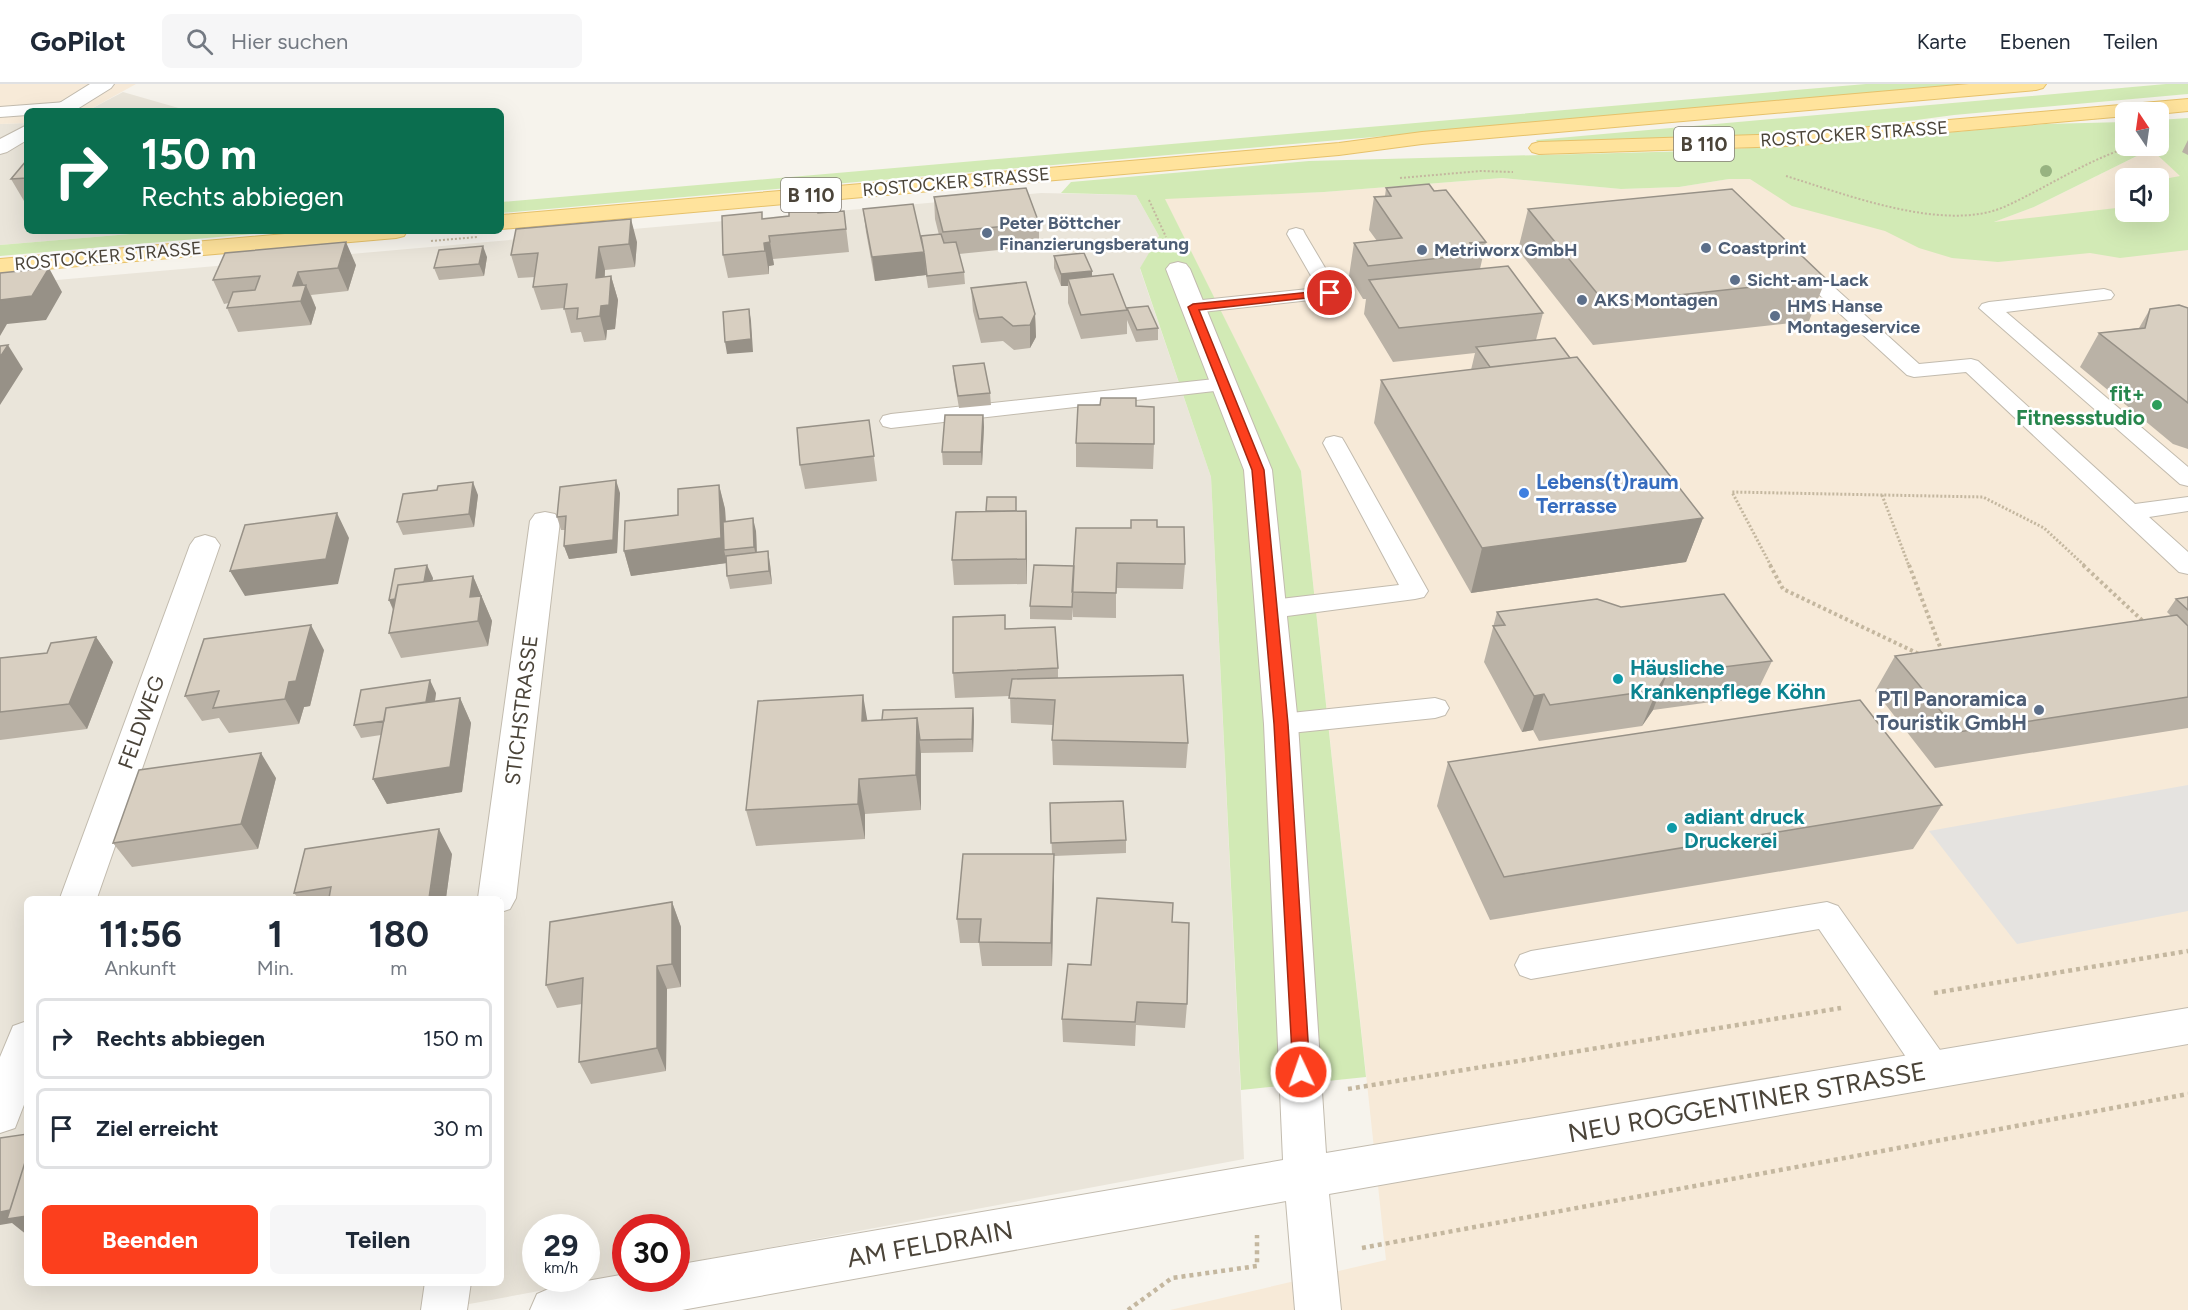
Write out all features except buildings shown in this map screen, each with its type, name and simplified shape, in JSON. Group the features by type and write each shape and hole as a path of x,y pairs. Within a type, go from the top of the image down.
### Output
{"main road":[{"name":"ROSTOCKER STRASSE","path":"504,222 2036,84"},
{"name":"ROSTOCKER STRASSE","path":"1339,148 1414,152 1789,140 2188,105"},
{"name":"ROSTOCKER STRASSE","path":"0,266 344,234"}],"street":[{"path":"65,108 104,84"},
{"path":"0,148 24,133"},
{"path":"1170,257 1193,307 1258,470 1281,724 1306,1177 1318,1310"},
{"name":"STICHSTRASSE","path":"497,896 545,520"},
{"name":"FELDWEG","path":"79,896 205,545"},
{"name":"NEU ROGGENTINER STRASSE","path":"1306,1177 2188,1026"},
{"path":"0,1114 24,1047"},
{"name":"AM FELDRAIN","path":"554,1310 1306,1177"},
{"path":"444,1310 447,1286"}],"lane":[{"path":"0,112 24,111"},
{"path":"1193,307 1330,293 1296,234"},
{"path":"1786,254 1914,371 1971,365 2188,566"},
{"path":"2104,295 1989,308 2188,479"},
{"path":"891,422 1224,384"},
{"path":"1272,609 1415,591 1334,442"},
{"path":"2130,512 2188,504"},
{"path":"1281,724 1435,708"},
{"path":"1532,965 1827,915 1935,1071"}],"path":[{"path":"1780,175 1892,209 1960,216 2002,208 2101,156 2115,151"},
{"path":"1390,178 1481,171 1514,172"},
{"path":"1147,196 1166,236 1170,257"},
{"path":"1928,658 1783,589 1732,492 1983,497 2044,528 2153,630"},
{"path":"1882,495 1944,657"},
{"path":"1303,1096 2188,951"},
{"path":"1128,1310 1172,1278 1315,1257 2188,1094"},
{"path":"1255,1187 1257,1266"}],"shaded area":[{"path":"0,84 136,84 92,108 24,108 24,123 0,124"},
{"path":"123,92 179,108 93,108"},
{"path":"24,123 24,234 130,234 0,245 0,124"},
{"path":"2188,137 2188,1310 1170,1310 1386,1260 1301,471 1164,198 1324,192 1502,178 1621,189 1679,187 1729,179 1776,179 1991,223 2034,207 2137,156 2169,156 2169,143"},
{"path":"1041,193 1136,195 1159,236 1140,269 1211,477 1244,1159 690,1263 690,1214 612,1214 612,1277 600,1280 600,1214 522,1214 522,1292 534,1292 437,1310 0,1310 0,285"},
{"path":"2188,785 2188,911 2017,944 1929,831"}],"green space":[{"path":"1866,84 1983,84 504,213 504,202"},
{"path":"2166,84 2188,84 2188,94 1954,115 1827,132 1753,138 1538,143 1536,140"},
{"path":"2188,118 2188,250 2120,258 2090,253 1998,262 1952,258 1919,248 1885,231 1792,206 1750,179 1729,179 1679,187 1621,189 1502,178 1324,192 1165,199 1301,471 1366,1077 1241,1090 1211,477 1140,268 1159,236 1136,195 1061,193 1071,182 1309,161 1693,151 1818,144 2045,124 2115,122 2115,156 2137,156 2034,207 1994,222 2115,208 2115,222 2169,222 2169,178 2180,176 2159,156 2169,156 2169,119"},
{"path":"130,234 254,234 0,256 0,245"}],"place":[{"name":"Peter Böttcher Finanzierungsberatung","path":"987,233"},
{"name":"Coastprint","path":"1706,248"},
{"name":"Metriworx GmbH","path":"1422,250"},
{"name":"Sicht-am-Lack","path":"1735,280"},
{"name":"AKS Montagen","path":"1582,300"},
{"name":"HMS Hanse Montageservice","path":"1775,316"},
{"name":"fit+ Fitnessstudio","path":"2157,405"},
{"name":"Lebens(t)raum Terrasse","path":"1524,493"},
{"name":"Häusliche Krankenpflege Köhn","path":"1618,679"},
{"name":"PTI Panoramica Touristik GmbH","path":"2039,710"},
{"name":"adiant druck Druckerei","path":"1672,828"}],"route":[{"path":"1301,1072 1281,724 1258,470 1193,307 1330,293"}]}
